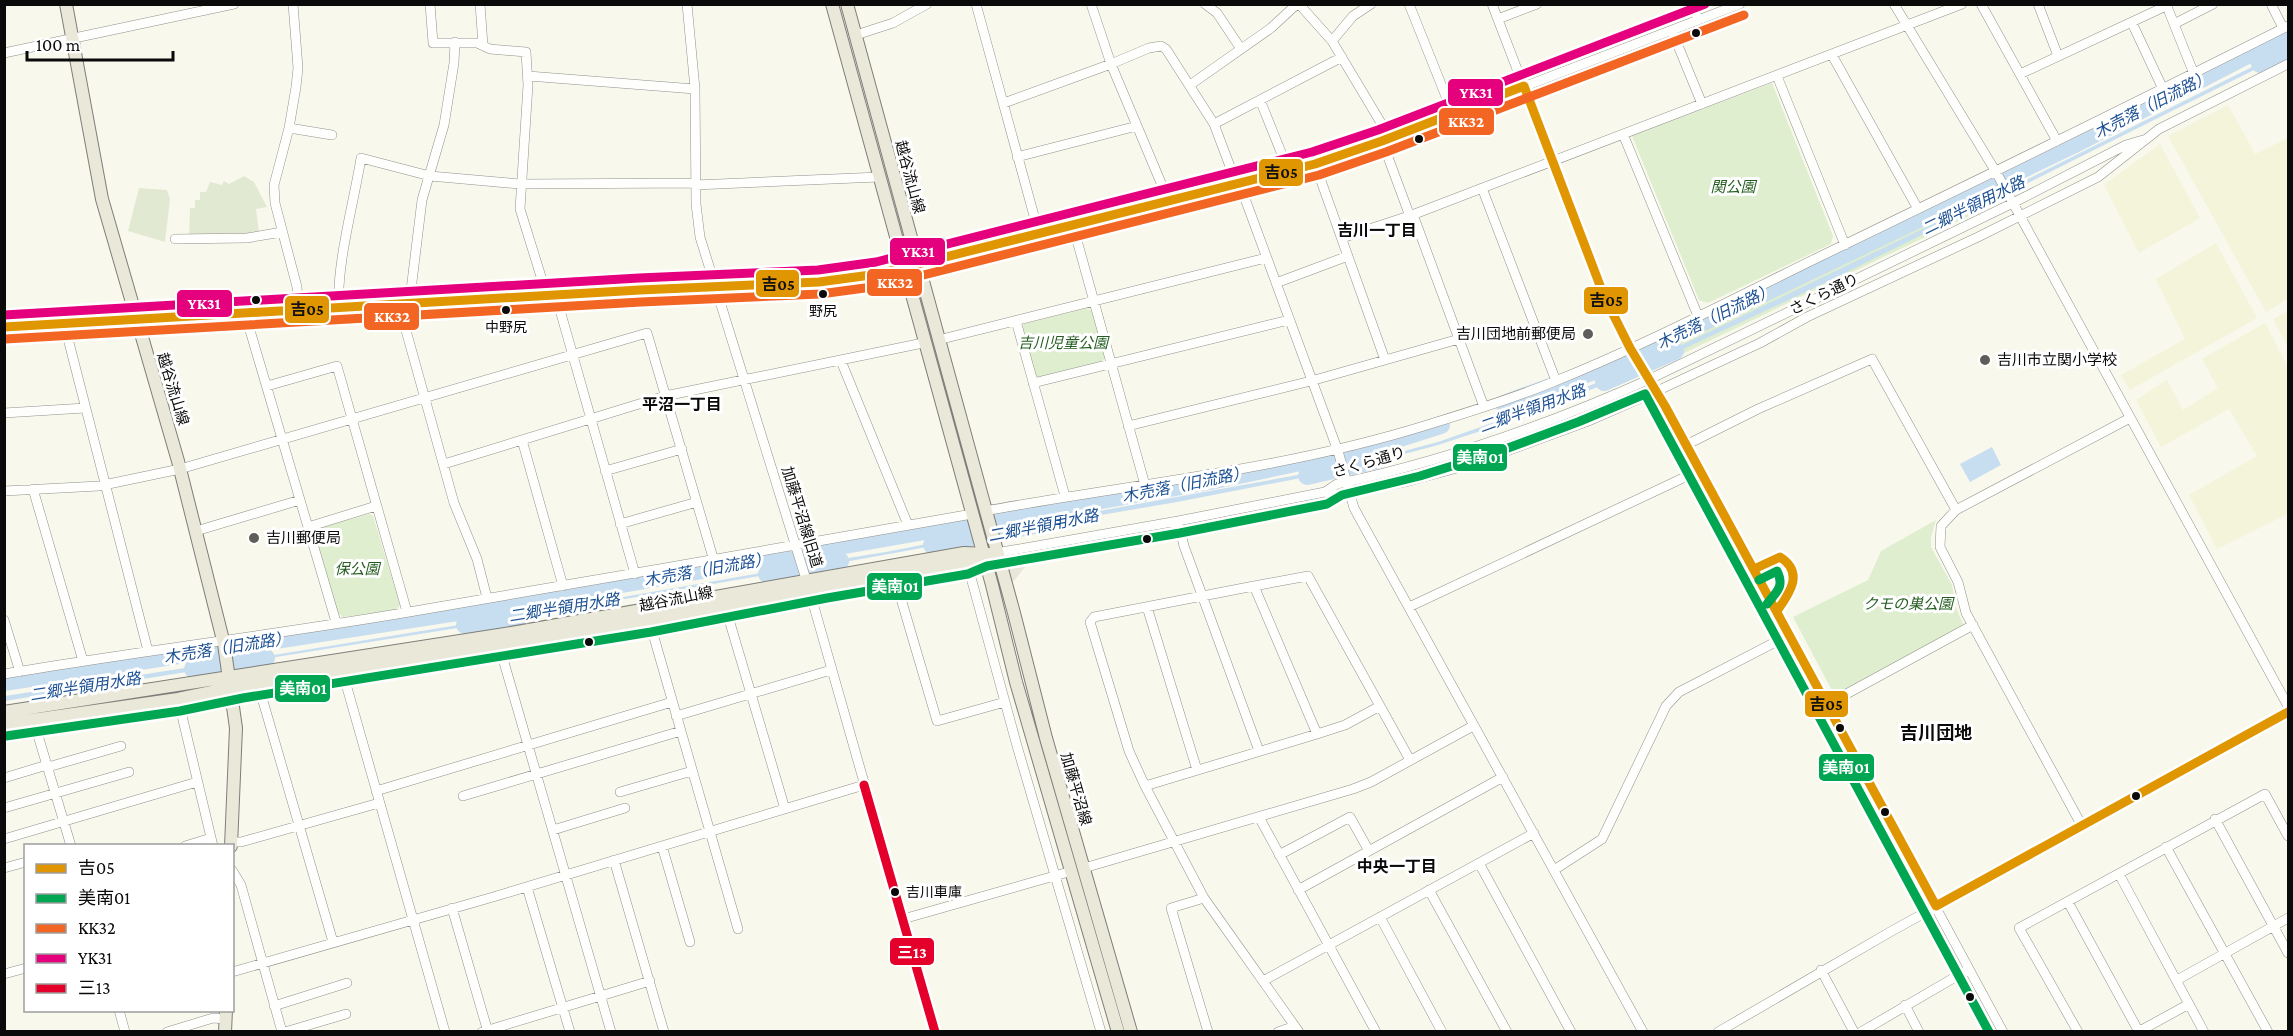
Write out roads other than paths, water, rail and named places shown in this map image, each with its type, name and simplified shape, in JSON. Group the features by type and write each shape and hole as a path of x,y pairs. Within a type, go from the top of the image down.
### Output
{"main road":[{"name":"越谷流山線","path":"66,4 100,189 180,469 223,642 236,728 231,844"},
{"name":"越谷流山線","path":"832,4 923,343 983,554"},
{"name":"越谷流山線","path":"230,678 505,634 964,553 996,553 847,4"},
{"name":"加藤平沼線","path":"996,553 1118,1032"},
{"name":"越谷流山線","path":"230,678 258,684 499,645 725,606 806,580 894,575 966,562 983,554"},
{"name":"加藤平沼線","path":"983,554 1034,744 1131,1032"},
{"path":"4,724 178,699 230,678"},
{"path":"4,712 230,678"}],"street":[{"path":"4,53 234,4"},
{"path":"293,4 298,68 289,128 274,185 275,203 297,288 299,310"},
{"path":"430,4 433,43 455,42 483,45 490,49 526,52 528,76 520,209 545,296"},
{"path":"480,4 483,45"},
{"name":"加藤平沼線旧道","path":"687,4 695,89 695,184 700,237 796,546 935,1032"},
{"path":"856,35 893,23 927,4"},
{"path":"976,4 1039,234"},
{"path":"1091,4 1111,64 1169,202"},
{"path":"1205,4 1217,13 1240,49"},
{"path":"1190,85 1271,28 1298,4 1332,41 1386,139 1408,211 1412,215 1484,406"},
{"path":"1332,41 1353,16 1371,4"},
{"path":"1409,4 1452,114"},
{"path":"1492,4 1604,296 1631,350 1657,391 1828,704 2003,1032"},
{"path":"1498,19 1537,4"},
{"path":"1690,4 1699,20"},
{"path":"4,327 819,282 904,268 1315,164 1740,4"},
{"path":"1894,4 1997,174 2289,706"},
{"path":"1342,238 1412,215 1962,4"},
{"path":"1981,4 2057,141"},
{"path":"2038,4 2058,56"},
{"path":"2174,24 2212,4"},
{"path":"985,511 1337,450 1424,426 1556,381 1631,350 1845,244 1997,174 2057,141 2286,29 2271,4"},
{"path":"2020,74 2166,5 2194,74"},
{"path":"2132,23 2163,89"},
{"path":"1672,31 1702,104"},
{"path":"412,304 411,290 421,208 444,125 455,42"},
{"path":"1004,103 1149,48 1161,46 1166,49 1214,124 1276,283 1337,450 1356,512 1643,1032"},
{"path":"1832,55 1918,209"},
{"path":"1214,124 1342,57"},
{"name":"さくら通り","path":"1325,492 1339,495 1350,493 1409,481 1472,464 1549,436 1657,391 2098,177 2159,129 2289,64"},
{"path":"528,76 695,89"},
{"path":"1777,76 1845,244"},
{"path":"1260,100 1288,172"},
{"path":"1017,157 1137,126"},
{"path":"289,128 332,135"},
{"path":"1623,134 1698,316"},
{"name":"さくら通り","path":"1325,492 1346,478 1455,453 1598,402 1647,375 2126,145 2143,140"},
{"path":"339,308 338,295 345,245 361,158 430,176 520,184 695,184 879,177"},
{"path":"1315,164 1385,360"},
{"path":"1482,188 1556,381"},
{"path":"1073,226 1144,485"},
{"path":"174,239 247,238 282,232"},
{"path":"1276,283 1348,256"},
{"path":"938,340 1266,258"},
{"path":"556,296 635,574"},
{"path":"402,304 402,316 454,503 477,559 487,598"},
{"path":"248,314 249,327 336,622"},
{"path":"1033,383 1289,320"},
{"path":"1016,321 1065,496"},
{"path":"63,323 148,651"},
{"path":"4,491 104,485 180,469 351,417 647,333 714,561"},
{"path":"1128,426 1311,381 1459,339"},
{"path":"444,464 665,396 923,343"},
{"path":"1686,445 1758,409 1872,359 1956,510"},
{"path":"841,361 908,525"},
{"path":"267,386 337,366 407,612"},
{"path":"4,412 85,408"},
{"path":"2082,826 1966,613 1958,582 1940,547 1941,526 1956,510 2130,418"},
{"path":"522,440 563,586"},
{"path":"605,471 682,449"},
{"path":"1409,607 1700,470"},
{"path":"33,489 83,661"},
{"path":"996,553 1325,492"},
{"path":"196,531 300,500"},
{"path":"620,524 697,502"},
{"path":"308,527 376,506"},
{"path":"4,674 407,612 714,561 908,525 972,516"},
{"path":"1178,521 1184,546 1259,751"},
{"path":"970,574 1101,1032"},
{"path":"894,575 937,721 1005,702"},
{"path":"1278,1032 1297,1029 1204,897 1145,786 1129,751 1090,622 1094,616 1308,576 1410,760"},
{"path":"1254,586 1317,734"},
{"path":"725,606 785,809"},
{"path":"1147,607 1197,770"},
{"path":"4,620 20,672"},
{"path":"649,620 738,929"},
{"path":"1828,704 1973,625"},
{"path":"1554,870 1602,839 1666,706 1673,698 1679,692 1789,634"},
{"path":"499,645 611,1032"},
{"path":"342,670 445,1032"},
{"path":"676,716 831,670"},
{"path":"258,684 333,942"},
{"path":"178,699 212,842"},
{"path":"376,791 672,702"},
{"path":"1145,786 1346,725 1380,706"},
{"path":"1718,1032 1821,970 2289,712"},
{"path":"35,719 70,844"},
{"path":"903,919 987,897 1353,789 1371,782 1473,726"},
{"path":"463,796 681,731"},
{"path":"1018,748 1034,744"},
{"path":"4,778 121,746"},
{"path":"620,792 692,771"},
{"path":"4,808 129,772"},
{"path":"1298,890 1503,777"},
{"path":"4,839 197,782"},
{"path":"234,971 527,887 864,785"},
{"path":"2078,1032 2019,928 2120,874 2215,819 2265,794 2289,836"},
{"path":"231,844 379,802"},
{"path":"553,830 624,808"},
{"path":"1259,817 1376,1032"},
{"path":"1279,855 1350,817 1369,851"},
{"path":"2215,819 2289,953"},
{"path":"1263,981 1534,833"},
{"path":"663,846 690,942"},
{"path":"2166,847 2268,1032"},
{"path":"614,860 664,1032"},
{"path":"4,868 24,863"},
{"path":"1479,863 1571,1032"},
{"path":"234,873 241,885 283,1032 346,1014"},
{"path":"2120,874 2204,1032"},
{"path":"527,887 570,1032"},
{"path":"1429,890 1507,1032"},
{"path":"1204,897 1171,908 1208,1032"},
{"path":"2068,902 2139,1031 2189,1004"},
{"path":"452,908 486,1031 650,981"},
{"path":"1380,918 1442,1032"},
{"path":"2177,980 2289,918"},
{"path":"4,974 24,969"},
{"path":"1861,1032 1969,969"},
{"path":"1821,970 1854,1032"},
{"path":"274,1006 347,983"},
{"path":"1905,1005 1920,1032"},
{"path":"118,1012 125,1032"},
{"path":"167,1032 213,1018 226,1020"}],"water":[{"path":"2280,53 2282,56 2022,186 2020,183"},
{"path":"1995,194 1996,198 1825,283 1653,363 1651,360"},
{"path":"1627,371 1628,375 1511,421 1438,445 1356,467 1355,464 1438,442 1509,417"},
{"path":"1992,447 2001,465 1970,482 1960,464"},
{"path":"1331,469 1332,472 1177,502 1013,530 1011,527"},
{"path":"957,538 955,542 817,567 816,563 886,552"},
{"path":"790,568 789,571 497,621 497,619"},
{"path":"489,620 489,623 244,662 244,660"},
{"path":"217,663 218,667 5,701 5,696"}],"waterway":[{"name":"木売落（旧流路）","path":"1504,404 1624,360 2073,145 2288,34"},
{"name":"二郷半領用水路","path":"2260,64 2288,50"},
{"name":"二郷半領用水路","path":"1604,382 1675,351"},
{"name":"木売落（旧流路）","path":"4,682 496,606 1210,481 1372,447 1441,425"},
{"name":"二郷半領用水路","path":"1307,476 1377,460"},
{"name":"二郷半領用水路","path":"932,545 1035,525"},
{"name":"二郷半領用水路","path":"767,574 840,561"},
{"name":"二郷半領用水路","path":"465,625 521,616"},
{"name":"二郷半領用水路","path":"193,669 266,658"}],"place":[{"name":"野尻","path":"823,294"},
{"name":"中野尻","path":"506,310"},
{"name":"吉川団地前郵便局","path":"1588,334"},
{"name":"吉川市立関小学校","path":"1985,360"},
{"name":"吉川郵便局","path":"254,538"},
{"name":"吉川車庫","path":"895,892"}],"district":[{"name":"吉川一丁目","path":"1377,230"},
{"name":"平沼一丁目","path":"682,404"},
{"name":"吉川団地","path":"1936,733"},
{"name":"中央一丁目","path":"1397,866"}],"park label":[{"name":"関公園","path":"1733,187"},
{"name":"吉川児童公園","path":"1063,343"},
{"name":"保公園","path":"357,569"},
{"name":"クモの巣公園","path":"1908,604"}]}
